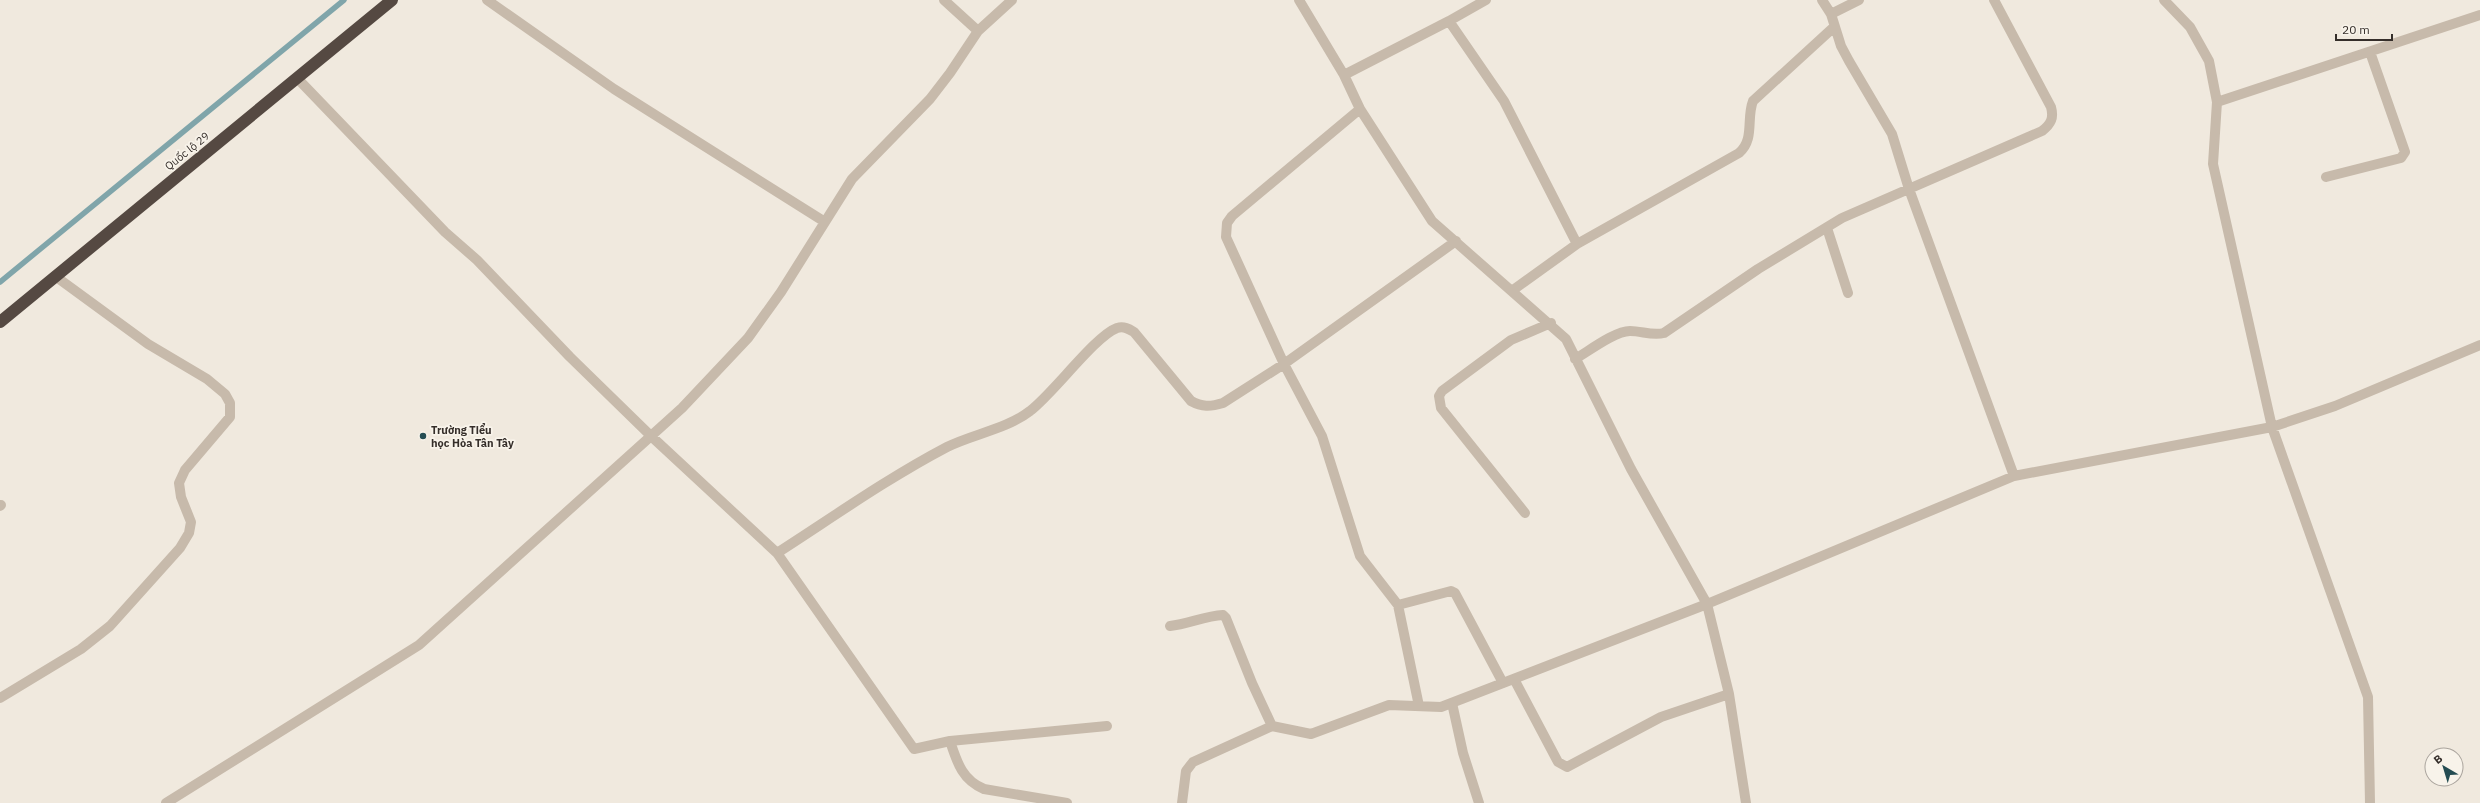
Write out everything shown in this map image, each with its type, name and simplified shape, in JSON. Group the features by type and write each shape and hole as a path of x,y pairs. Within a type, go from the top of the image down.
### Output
{"highway":[{"name":"Quốc lộ 29","path":"0,322 392,0"}],"street":[{"path":"487,0 626,97 825,222"},
{"path":"944,0 978,31"},
{"path":"166,803 419,645 687,402 748,338 781,292 852,179 930,99 950,73 978,31 1012,0"},
{"path":"1299,0 1344,75 1360,109 1432,221 1551,323 1566,338 1575,359 1631,469 1706,604 1730,694 1746,803"},
{"path":"1344,75 1449,21 1486,0"},
{"path":"1822,0 1831,14 1834,27 1849,61 1892,134 1909,189 2014,476"},
{"path":"1831,14 1859,0"},
{"path":"1575,359 1620,333 1631,331 1654,336 1664,334 1758,269 1826,228 1880,201 2042,131 2052,120 2051,107 1994,0"},
{"path":"2164,0 2190,27 2209,61 2217,102 2213,164 2272,427 2368,697 2370,803"},
{"path":"2217,102 2480,15"},
{"path":"1449,21 1504,101 1578,244"},
{"path":"1512,290 1578,244 1745,148 1750,138 1750,115 1753,101 1834,27"},
{"path":"2326,177 2401,158 2405,152 2370,52"},
{"path":"297,78 445,232 477,260 570,357 651,436 777,552 914,749 950,741 1107,726"},
{"path":"1360,109 1227,223 1226,237 1284,364 1322,436 1360,556 1398,605 1419,706"},
{"path":"1826,228 1848,294"},
{"path":"777,552 947,448 1012,421 1030,411 1052,392 1099,341 1118,328 1127,328 1134,332 1191,401 1201,406 1223,403 1284,364 1456,241"},
{"path":"0,698 81,649 110,626 176,554 189,533 191,522 181,497 179,483 185,470 230,417 230,403 219,389 148,344 55,276"},
{"path":"1525,513 1441,408 1439,396 1442,391 1498,348 1511,340 1551,323"},
{"path":"1182,803 1186,771 1193,762 1272,726 1311,734 1389,705 1441,708 1706,604 2014,476 2272,427 2334,406 2480,346"},
{"path":"1398,605 1451,592 1455,593 1503,684"},
{"path":"1170,626 1188,624 1214,615 1222,615 1226,618 1252,683 1272,726"},
{"path":"1514,679 1558,762 1567,767 1661,717 1730,694"},
{"path":"1452,703 1463,753 1479,803"},
{"path":"950,741 959,767 973,784 984,789 1067,803"}],"waterway":[{"path":"0,282 344,0"}],"place":[{"name":"Trường Tiểu học Hòa Tân Tây","path":"423,436"}]}
